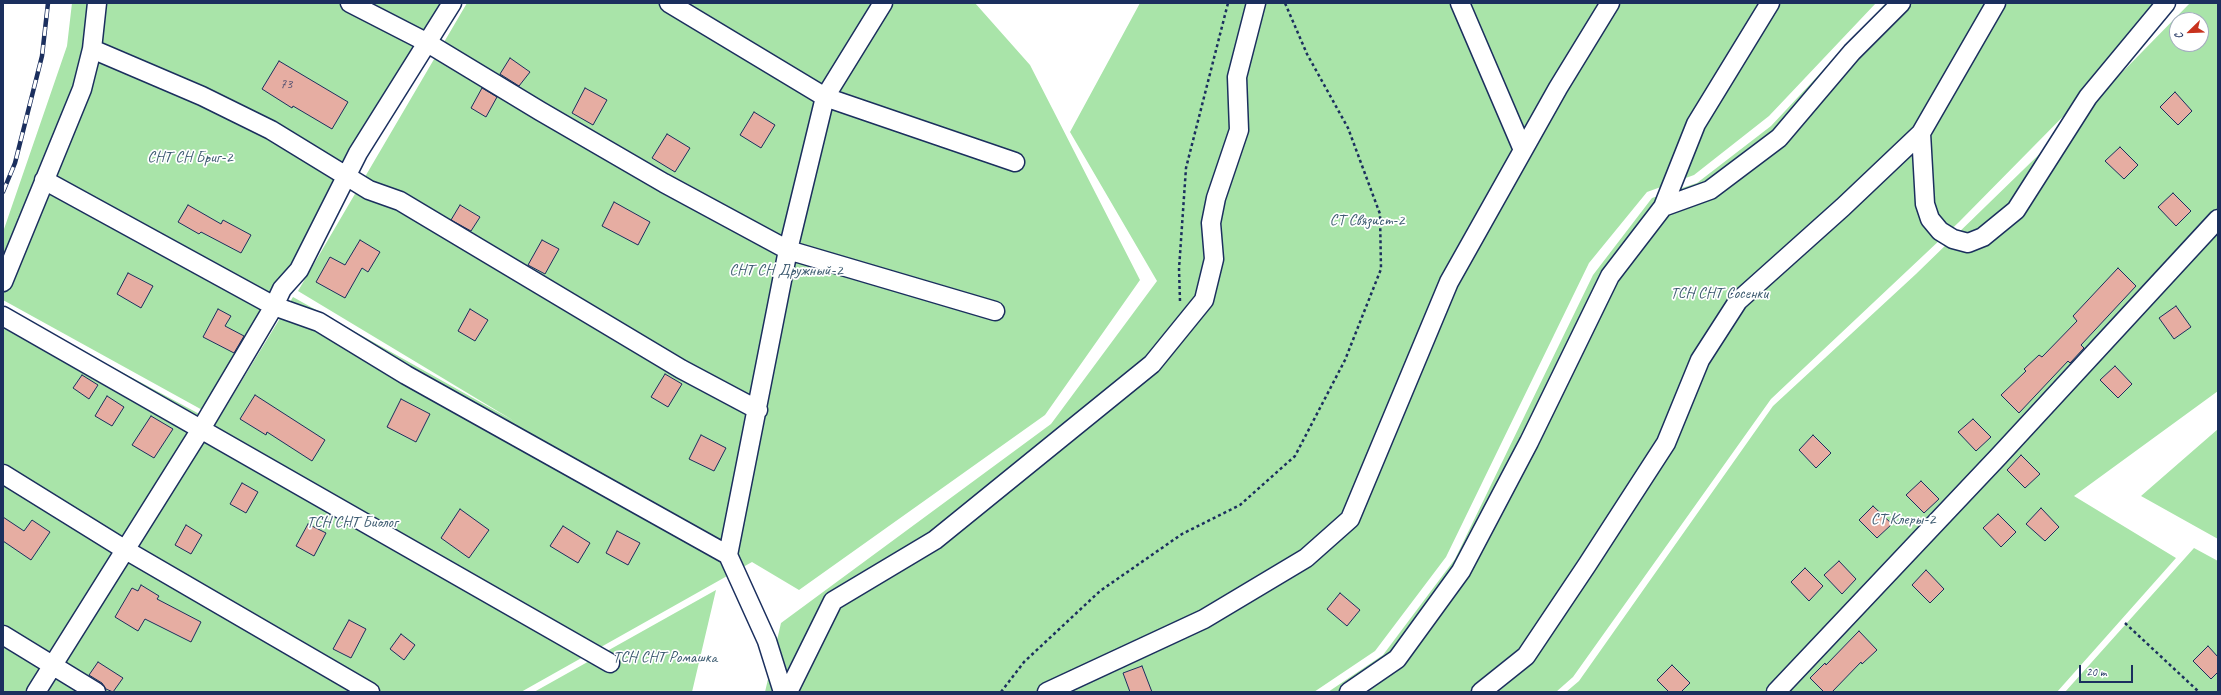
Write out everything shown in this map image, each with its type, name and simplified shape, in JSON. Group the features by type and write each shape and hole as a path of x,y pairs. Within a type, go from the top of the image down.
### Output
{"street":[{"path":"3,282 82,89 92,49 97,3"},
{"path":"350,3 426,42 540,111 664,183 788,250 995,312"},
{"path":"36,692 201,428 274,306 282,289 299,270 358,153 426,42 452,3"},
{"path":"669,3 825,97 1015,162"},
{"path":"783,692 767,642 728,555 758,410 788,250 825,97 883,3"},
{"path":"788,692 833,601 935,540 1152,364 1182,329 1204,300 1214,259 1211,223 1216,198 1238,130 1237,77 1256,3"},
{"path":"1460,3 1523,150"},
{"path":"1047,692 1204,619 1306,558 1350,519 1448,282 1523,150 1610,3"},
{"path":"1349,692 1397,659 1461,571 1529,442 1610,276 1663,207 1696,124 1770,3"},
{"path":"1663,207 1710,190 1779,138 1852,52 1901,3"},
{"path":"1481,692 1526,656 1587,564 1666,443 1700,360 1738,302 1843,207 1921,132 1996,3"},
{"path":"1921,132 1925,204 1930,219 1940,231 1953,239 1968,243 1983,238 2016,210 2088,97 2166,3"},
{"path":"92,49 202,96 271,130 369,190 400,201 681,369 758,410"},
{"path":"44,180 274,306 319,322 413,379 728,555"},
{"path":"1776,692 1999,456 2218,219"},
{"path":"3,316 610,663"},
{"path":"3,474 124,549 370,692"},
{"path":"3,635 96,692"}],"path":[{"path":"1182,329 1179,269 1186,168 1228,3"},
{"path":"1001,692 1024,662 1100,591 1182,534 1240,505 1295,456 1345,360 1381,269 1380,214 1348,128 1307,54 1285,3"},
{"path":"2125,623 2199,692"}],"green space":[{"name":"СНТ СН Бриг-2","path":"72,3 457,3 215,417 3,300 3,232 67,46"},
{"name":"СНТ СН Дружный-2","path":"467,3 975,3 1030,65 1140,280 1045,415 799,590 752,562 521,692 3,692 3,308 216,423 293,297 514,421 298,291"},
{"name":"СТ Связист-2","path":"1140,3 1876,3 1769,116 1694,175 1647,192 1589,263 1446,557 1375,651 1314,692 765,692 781,623 1051,424 1157,281 1070,132"},
{"name":"ТСН СНТ Сосенки","path":"1886,3 2175,3 1959,222 1771,399 1573,677 1556,692 1328,692 1383,655 1455,559 1593,275 1652,198 1697,183 1771,126"},
{"name":"СТ Клеры-2","path":"2190,3 2218,3 2218,391 2074,496 2176,558 2057,692 1566,692 1579,681 1773,406 1916,274 2093,102 2169,24 2169,52 2209,52 2209,12 2181,12"},
{"path":"2218,429 2218,539 2141,496"},
{"path":"2194,548 2218,561 2218,692 2065,692"},
{"name":"ТСН СНТ Ромашка","path":"716,590 692,692 534,692"}],"building":[{"path":"510,58 530,72 519,86 500,74"},
{"path":"279,61 348,102 332,129 293,106 292,108 262,89"},
{"path":"482,88 497,97 486,117 471,108"},
{"path":"585,88 607,100 593,125 572,113"},
{"path":"2175,92 2192,111 2178,125 2160,107"},
{"path":"754,112 775,125 761,148 740,135"},
{"path":"667,134 690,148 675,172 652,158"},
{"path":"2120,147 2138,165 2124,179 2105,161"},
{"path":"2173,193 2191,211 2176,226 2158,207"},
{"path":"614,202 650,222 638,245 602,226"},
{"path":"188,205 221,224 223,220 251,235 241,253 201,232 199,234 178,222"},
{"path":"460,205 480,217 471,231 451,220"},
{"path":"360,240 380,252 368,272 362,268 345,298 316,282 330,257 345,265"},
{"path":"542,240 559,249 545,274 528,265"},
{"path":"2118,268 2136,286 2081,345 2084,348 2070,363 2068,361 2019,413 2001,395 2026,371 2024,369 2039,355 2042,357 2077,321 2073,316"},
{"path":"128,273 153,286 141,308 117,294"},
{"path":"2176,306 2191,327 2174,339 2159,318"},
{"path":"218,309 231,316 225,326 244,336 234,353 203,337"},
{"path":"470,309 488,320 475,341 458,331"},
{"path":"2115,366 2132,384 2118,398 2100,380"},
{"path":"665,374 682,384 668,407 651,397"},
{"path":"82,375 98,385 89,399 73,388"},
{"path":"255,395 325,440 312,461 267,432 266,435 240,419"},
{"path":"107,396 124,407 112,426 95,416"},
{"path":"401,399 430,414 416,442 387,427"},
{"path":"151,416 173,429 154,458 132,445"},
{"path":"1973,419 1991,437 1976,451 1958,432"},
{"path":"701,435 726,448 714,471 689,459"},
{"path":"1813,435 1831,453 1816,468 1799,450"},
{"path":"2021,455 2040,474 2025,488 2007,470"},
{"path":"1921,481 1939,499 1924,513 1906,495"},
{"path":"242,483 258,492 246,513 230,504"},
{"path":"1873,506 1892,524 1877,538 1859,520"},
{"path":"2041,508 2059,527 2045,541 2026,524"},
{"path":"460,509 489,530 469,558 441,538"},
{"path":"1998,514 2016,532 2001,547 1983,528"},
{"path":"3,517 24,531 32,520 50,532 31,560 3,541"},
{"path":"308,524 326,533 314,556 296,546"},
{"path":"186,525 202,535 191,554 175,545"},
{"path":"563,526 590,543 578,563 550,546"},
{"path":"617,531 640,543 628,565 606,553"},
{"path":"1839,561 1856,579 1842,594 1824,575"},
{"path":"1805,568 1823,586 1809,601 1791,582"},
{"path":"1926,570 1944,589 1930,603 1912,585"},
{"path":"141,585 159,596 157,599 201,622 191,642 145,619 138,631 115,617 132,588 138,591"},
{"path":"1340,593 1360,610 1347,626 1327,609"},
{"path":"349,620 366,629 351,658 333,649"},
{"path":"1859,631 1877,650 1862,664 1861,662 1832,692 1824,692 1810,678 1825,663 1826,665"},
{"path":"401,634 415,645 404,660 390,649"},
{"path":"2208,646 2218,657 2218,672 2211,679 2193,661"},
{"path":"98,662 123,678 113,692 106,689 102,683 89,675"},
{"path":"1672,665 1690,683 1681,692 1669,692 1657,680"},
{"path":"1142,666 1152,692 1130,692 1123,673"}],"railway":[{"path":"3,192 15,163 42,56 48,3"}],"park label":[{"name":"ТСН СНТ Биолог","path":"352,523"}]}
